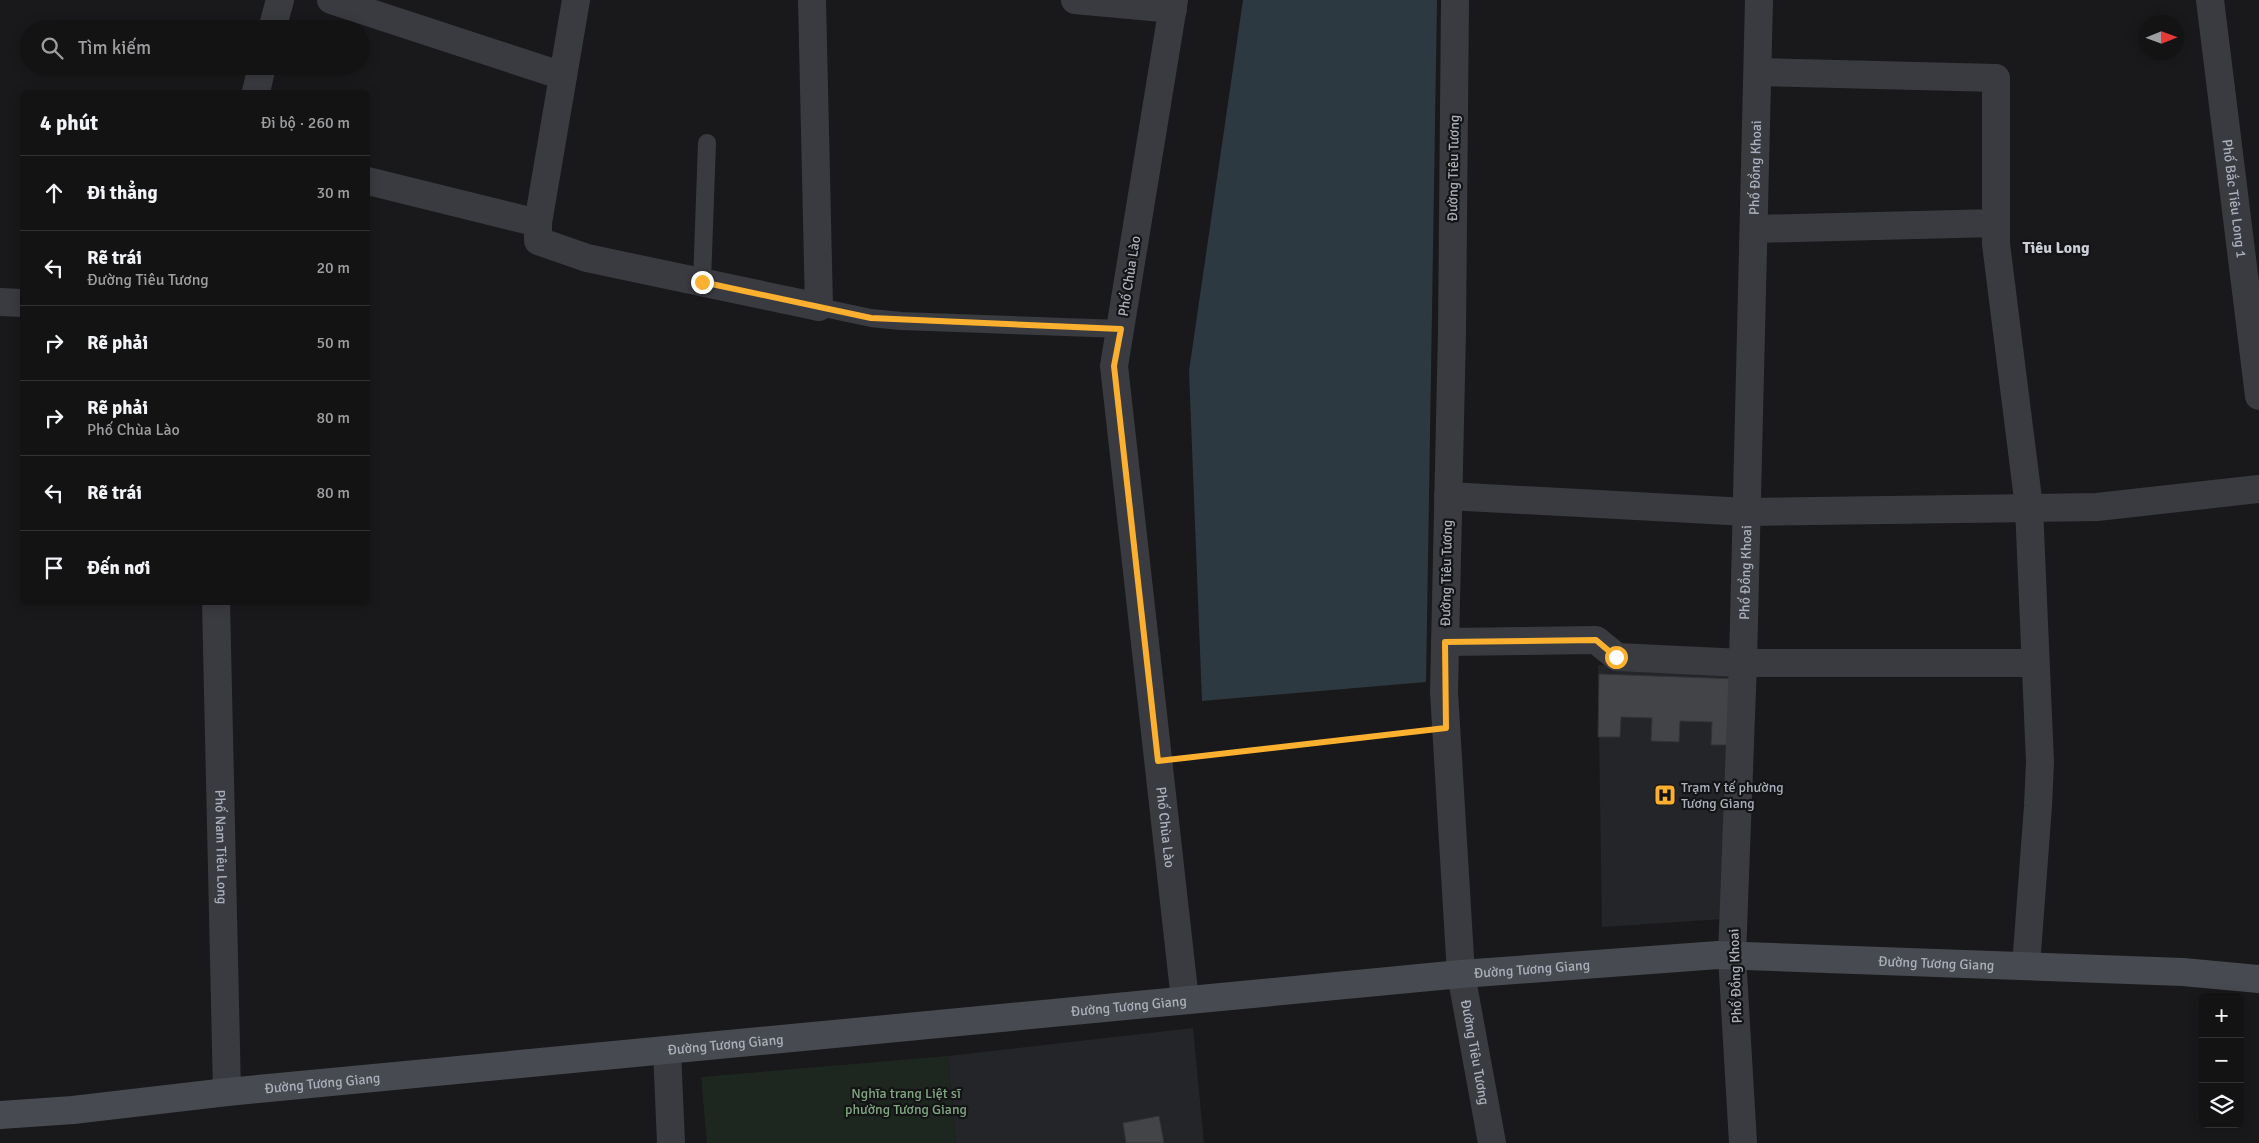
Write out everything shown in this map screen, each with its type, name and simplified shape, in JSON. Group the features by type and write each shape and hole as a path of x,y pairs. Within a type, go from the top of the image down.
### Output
{"main road":[{"name":"Đường Tương Giang","path":"0,1115 73,1110 227,1092 1460,974 1718,955 2183,972 2259,979"}],"street":[{"path":"274,20 280,0"},
{"path":"331,0 563,76"},
{"path":"576,0 538,222 538,241 587,258 819,307 812,0"},
{"path":"1075,0 1173,4"},
{"name":"Đường Tiêu Tương","path":"1455,0 1445,642 1446,728 1460,974 1492,1143"},
{"name":"Phố Đồng Khoai","path":"1743,1143 1732,956 1743,663 1759,0"},
{"name":"Phố Bắc Tiêu Long 1","path":"2210,0 2248,227 2259,396"},
{"name":"Phố Chùa Lào","path":"1173,4 1114,366 1185,1000"},
{"path":"1758,72 1996,78 1996,244 2028,507 2040,762 2026,966"},
{"path":"256,90 260,75"},
{"path":"370,181 538,222"},
{"path":"1754,229 1996,223"},
{"path":"0,302 20,303"},
{"path":"1448,496 1747,512 2097,507 2259,489"},
{"name":"Phố Nam Tiêu Long","path":"216,605 227,1092"},
{"path":"1445,642 1596,640 1616,657 1743,663 2034,663"},
{"path":"667,1050 670,1143"}],"lane":[{"path":"702,282 707,143"},
{"path":"819,307 871,318 900,321 1121,329"}],"path":[{"path":"1158,761 1446,728"}],"shaded area":[{"path":"1243,0 1437,0 1426,682 1202,701 1189,371"},
{"name":"Trạm Y tế phường Tương Giang","path":"1598,665 1738,670 1723,919 1602,927"},
{"path":"1193,1028 1204,1143 956,1143 948,1056"}],"green space":[{"name":"Nghĩa trang Liệt sĩ phường Tương Giang","path":"948,1056 956,1143 707,1143 701,1077"}],"building":[{"path":"1599,674 1737,679 1735,745 1711,745 1712,722 1680,721 1679,742 1651,741 1652,718 1621,717 1620,737 1598,737"},
{"path":"1159,1116 1164,1143 1126,1143 1123,1123"}],"place":[{"name":"Trạm Y tế phường Tương Giang","path":"1665,795"}],"district":[{"name":"Tiêu Long","path":"2056,247"}],"route":[{"path":"702,282 871,318 900,321 1121,329 1114,366 1158,761 1446,728 1444,692 1445,642 1596,640 1616,657"}]}
